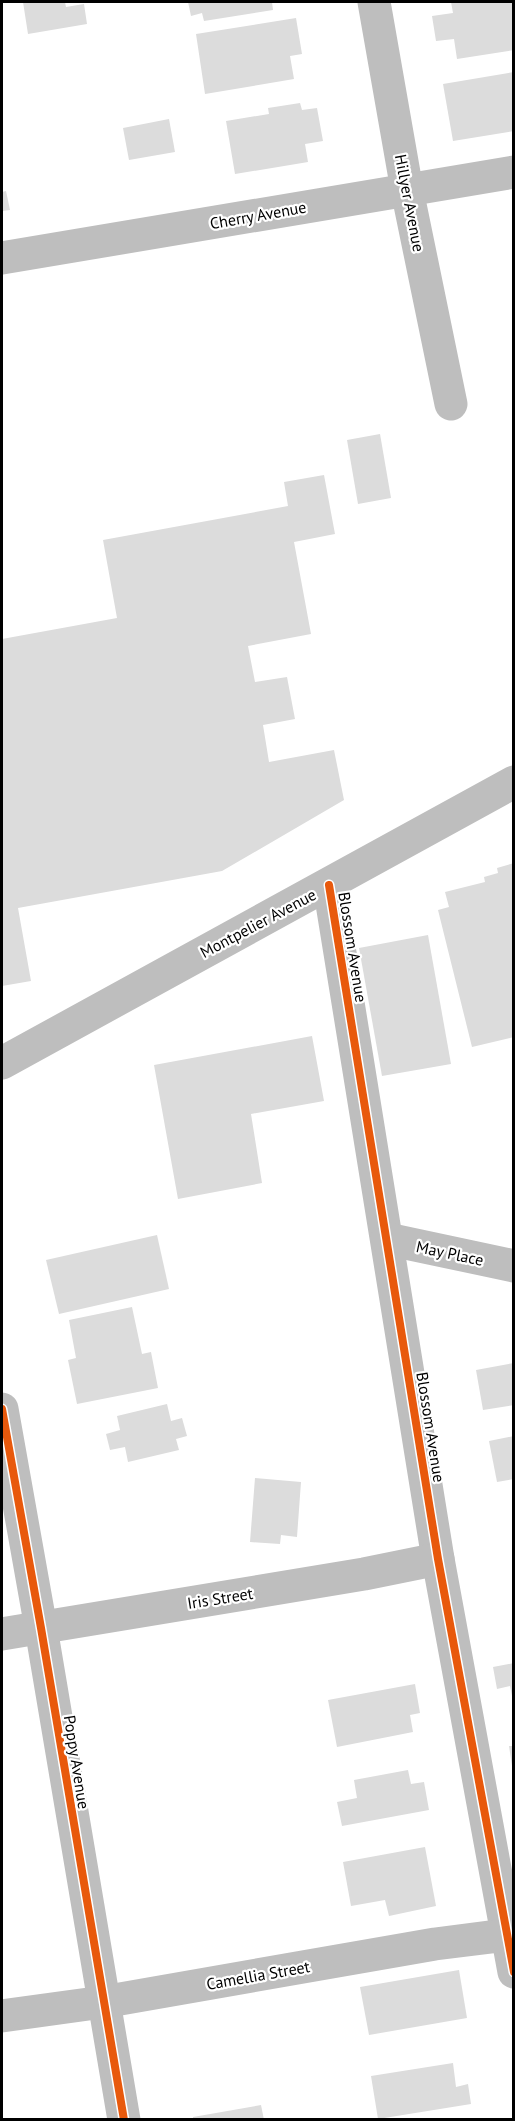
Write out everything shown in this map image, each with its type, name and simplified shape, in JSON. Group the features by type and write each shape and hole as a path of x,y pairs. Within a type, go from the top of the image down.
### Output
{"street":[{"name":"Hillyer Avenue","path":"374,2 407,190 451,404"},
{"name":"Cherry Avenue","path":"2,258 513,172"},
{"name":"Montpelier Avenue","path":"2,1063 513,782"},
{"name":"Blossom Avenue","path":"329,885 438,1559 510,1935 513,1972"},
{"name":"May Place","path":"387,1239 513,1266"},
{"name":"Poppy Avenue","path":"2,1409 124,2120"},
{"name":"Iris Street","path":"2,1634 364,1574 438,1559"},
{"name":"Camellia Street","path":"2,2016 103,2002 435,1944 510,1935"}],"building":[{"path":"23,2 65,2 66,7 84,4 87,24 28,34"},
{"path":"188,2 272,2 273,10 204,21 202,13 191,16"},
{"path":"451,2 514,2 514,50 457,59 454,39 436,41 432,16 453,13"},
{"path":"296,18 302,54 290,56 294,79 205,94 196,34"},
{"path":"514,72 514,131 453,141 443,84"},
{"path":"300,103 302,110 317,108 323,141 305,144 308,162 235,174 226,121 269,114 268,108"},
{"path":"169,119 175,152 129,160 123,128"},
{"path":"6,191 10,210 2,211 2,192"},
{"path":"380,434 391,498 358,504 347,440"},
{"path":"324,475 335,534 294,542 311,634 248,646 255,682 287,677 295,719 263,725 269,762 334,750 344,800 222,871 18,908 31,981 2,986 2,639 117,618 103,540 288,506 284,482"},
{"path":"514,863 514,1037 472,1047 438,910 449,907 445,892 485,882 484,877 498,873 497,868"},
{"path":"428,935 451,1064 382,1076 359,948"},
{"path":"312,1036 324,1101 251,1114 262,1183 178,1199 154,1065"},
{"path":"157,1235 169,1289 59,1314 46,1260"},
{"path":"132,1307 142,1354 151,1352 158,1388 77,1404 68,1360 76,1358 69,1320"},
{"path":"514,1363 514,1405 483,1410 476,1370"},
{"path":"167,1404 171,1421 182,1418 187,1436 176,1439 179,1450 128,1462 125,1447 110,1450 106,1434 120,1430 117,1416"},
{"path":"514,1436 514,1479 497,1482 489,1441"},
{"path":"255,1478 301,1482 297,1537 281,1535 280,1544 250,1542"},
{"path":"514,1663 514,1696 512,1696 510,1686 497,1689 493,1667"},
{"path":"415,1684 420,1713 410,1715 413,1732 337,1747 328,1700"},
{"path":"509,1746 514,1746 514,1766 512,1766"},
{"path":"408,1770 411,1784 424,1782 429,1810 342,1826 337,1802 357,1798 354,1780"},
{"path":"425,1847 436,1906 389,1916 385,1900 351,1906 343,1862"},
{"path":"459,1970 467,2018 369,2035 360,1987"},
{"path":"453,2063 456,2087 468,2084 471,2104 378,2119 371,2076"},
{"path":"261,2105 264,2120 193,2120 193,2117"}],"cycle path":[{"path":"329,885 438,1559 514,1972"},
{"path":"2,1409 124,2120"}]}
